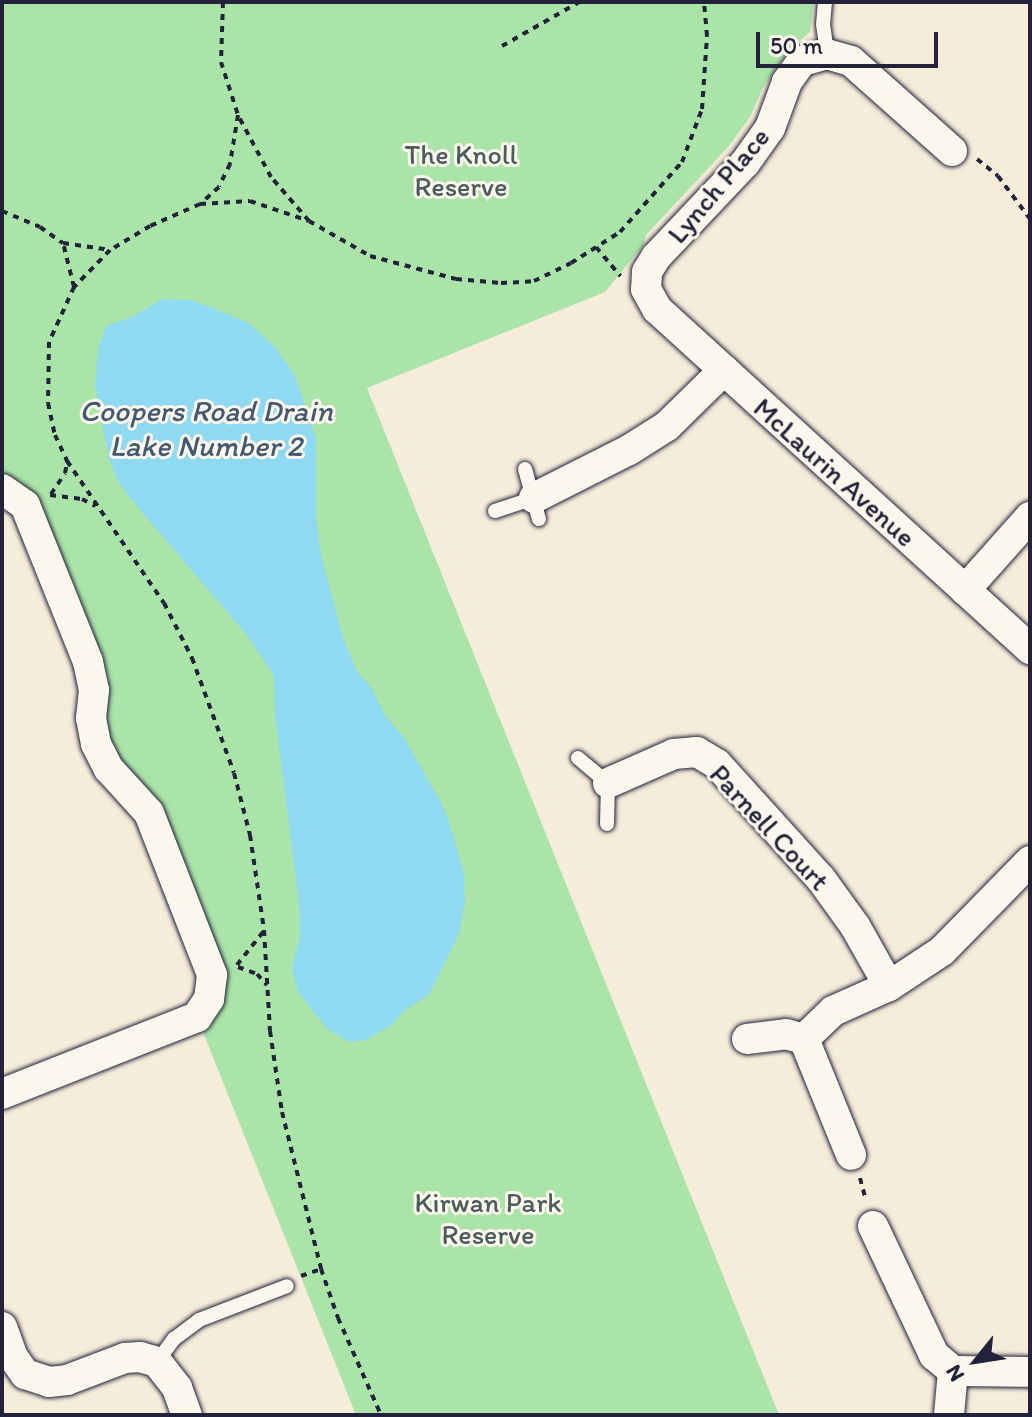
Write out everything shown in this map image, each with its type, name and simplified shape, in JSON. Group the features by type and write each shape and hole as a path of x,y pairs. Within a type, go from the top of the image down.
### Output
{"street":[{"path":"827,54 851,61 952,151"},
{"name":"Lynch Place","path":"646,289 647,272 656,257 745,163 770,128 787,82 802,61 827,54"},
{"name":"McLaurin Avenue","path":"646,289 657,309 1030,649"},
{"path":"533,495 629,450 667,426 724,370"},
{"path":"2,489 25,505 88,662 94,690 91,718 96,744 109,769 149,813 212,975 209,999 197,1017 2,1094"},
{"path":"965,590 1030,517"},
{"name":"Parnell Court","path":"608,783 674,754 697,752 717,764 821,879 855,926 889,986"},
{"path":"804,1039 833,1011 889,986 942,951 1030,861"},
{"path":"747,1039 786,1034 804,1039"},
{"path":"804,1039 851,1155"},
{"path":"873,1226 934,1355 953,1371 1030,1372"},
{"path":"2,1327 13,1357 25,1374 49,1382 67,1380 125,1358 140,1357 157,1362 177,1388 187,1415"},
{"path":"949,1415 953,1371"}],"lane":[{"path":"825,2 823,24 827,54"},
{"path":"495,511 533,495"},
{"path":"578,758 608,783 607,824"},
{"path":"157,1362 174,1339 199,1320 287,1286"}],"path":[{"path":"223,2 221,62 238,115 271,177 309,221"},
{"path":"502,46 579,2"},
{"path":"200,204 250,201 309,221 370,256 456,279 501,283 534,281 571,263 629,224 682,162 702,109 707,36 704,2"},
{"path":"238,115 230,164 219,187 200,204 150,226 110,250 74,287 49,342 46,373 55,435 67,461 164,603 215,713 250,835 264,930 267,985 282,1112 301,1196 338,1318 381,1415"},
{"path":"952,151 967,151 998,176 1030,219"},
{"path":"2,211 16,214 63,243 110,250"},
{"path":"63,243 74,287"},
{"path":"67,461 65,473 50,495 82,499 97,508"},
{"path":"264,930 254,947 236,966 257,974 267,985"},
{"path":"851,1155 873,1226"}],"green space":[{"name":"Kirwan Park Reserve","path":"2,2 814,2 810,32 788,51 763,88 750,117 729,146 646,235 644,244 605,292 367,388 779,1415 356,1415 197,1017 209,999 149,813 109,769 94,690 2,489"}],"water":[{"name":"Coopers Road Drain Lake Number 2","path":"162,299 192,300 249,323 276,348 295,376 316,438 316,517 321,555 344,641 358,673 371,687 386,717 403,736 438,797 448,818 464,873 465,902 459,934 429,995 404,1011 392,1025 366,1040 349,1042 327,1029 298,992 292,968 300,937 299,903 275,715 274,676 246,634 134,503 119,483 109,459 95,386 98,349 106,326 134,316"}],"park label":[{"name":"The Knoll Reserve","path":"461,170"}]}
